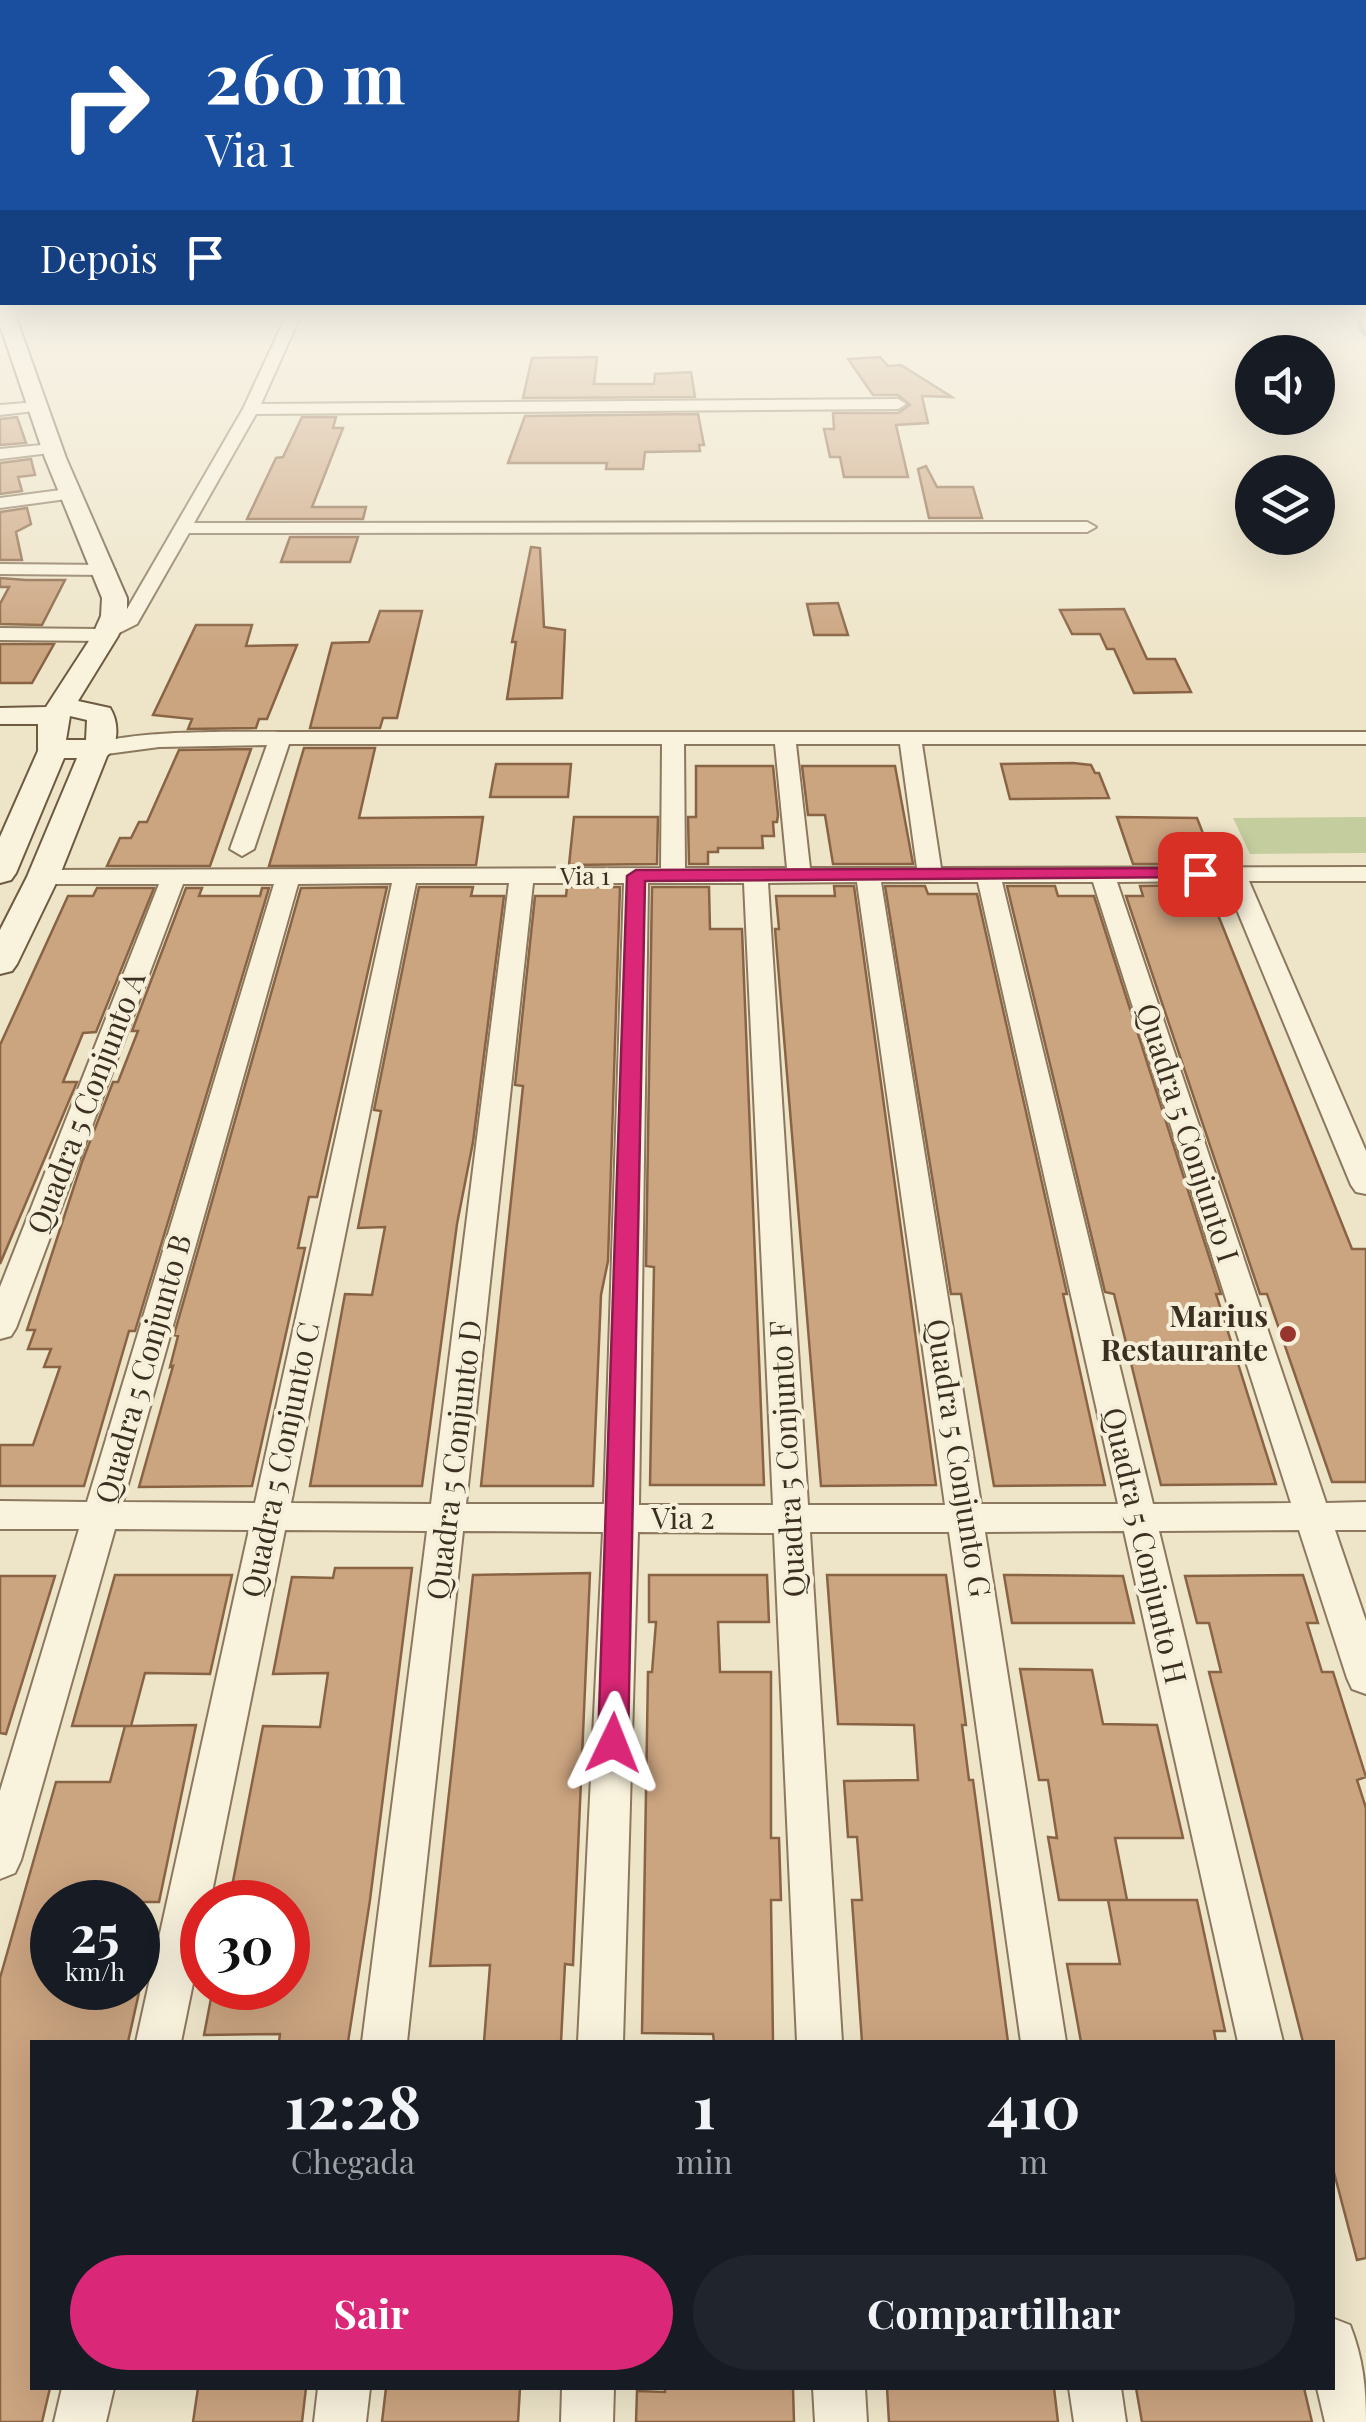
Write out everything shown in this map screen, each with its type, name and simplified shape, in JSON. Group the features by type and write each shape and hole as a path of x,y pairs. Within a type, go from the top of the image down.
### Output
{"street":[{"path":"0,873 52,748 56,712 80,680 114,616 106,570 68,494 44,425"},
{"path":"0,634 99,642 130,620 242,425"},
{"path":"0,454 52,448"},
{"path":"0,503 68,494"},
{"path":"184,528 1086,527"},
{"path":"0,570 106,570"},
{"path":"0,964 43,877 99,736 104,680 99,642"},
{"path":"0,716 56,712 99,736"},
{"path":"0,742 52,748 99,736 160,741 1365,739"},
{"path":"242,849 280,738"},
{"path":"673,738 673,875"},
{"path":"785,738 800,874"},
{"path":"910,738 930,874"},
{"name":"Quadra 5 Conjunto F","path":"756,874 820,2040"},
{"name":"Quadra 5 Conjunto G","path":"868,874 1044,2040"},
{"name":"Quadra 5 Conjunto H","path":"988,874 1262,2040"},
{"name":"Quadra 5 Conjunto I","path":"1102,874 1366,1678"},
{"path":"1233,874 1366,1184"},
{"name":"Via 1","path":"43,877 1366,874"},
{"name":"Quadra 5 Conjunto D","path":"385,2040 522,876"},
{"path":"601,2040 621,1518 636,876"},
{"name":"Quadra 5 Conjunto A","path":"0,1328 173,878"},
{"name":"Quadra 5 Conjunto B","path":"0,1860 288,878"},
{"name":"Quadra 5 Conjunto C","path":"159,2040 406,878"},
{"name":"Via 2","path":"0,1515 791,1519 1366,1516"},
{"path":"1335,2355 1351,2422"},
{"path":"80,2422 88,2390"},
{"path":"340,2422 344,2390"},
{"path":"587,2422 588,2390"},
{"path":"839,2390 841,2422"},
{"path":"1095,2390 1100,2422"}],"green space":[{"path":"1366,817 1366,853 1250,854 1233,818"}],"building":[{"path":"0,425 20,425 26,443 0,445"},
{"path":"298,425 343,428 312,507 366,507 363,519 247,519 276,458 283,457"},
{"path":"522,425 700,425 704,445 699,445 700,451 645,452 643,469 606,469 607,463 508,463"},
{"path":"834,425 896,425 908,477 844,477 840,457 830,457 824,429 834,429"},
{"path":"31,459 35,475 18,477 22,491 0,494 0,463"},
{"path":"926,466 937,487 973,487 982,518 929,518 918,469"},
{"path":"27,508 31,524 16,532 22,560 0,560 0,512"},
{"path":"290,537 358,537 350,562 281,562"},
{"path":"531,547 540,548 544,627 565,630 562,698 507,699 516,642 512,642"},
{"path":"0,578 65,580 42,625 0,624 0,604 9,587 0,587"},
{"path":"838,603 848,635 814,635 807,604"},
{"path":"1124,609 1147,659 1175,659 1191,692 1134,693 1114,649 1107,649 1100,634 1072,634 1060,610"},
{"path":"380,611 422,611 397,718 383,718 380,728 310,728 332,643 369,642"},
{"path":"196,625 252,625 246,646 297,645 267,719 259,719 256,728 188,729 192,719 153,715"},
{"path":"0,644 54,644 32,683 0,683"},
{"path":"304,748 375,748 359,818 483,817 476,865 269,866"},
{"path":"251,749 210,866 107,866 120,838 131,838 139,822 147,822 179,750"},
{"path":"496,764 571,764 568,797 490,797"},
{"path":"1001,764 1091,765 1099,773 1109,798 1010,799"},
{"path":"696,766 773,766 778,815 777,822 773,822 774,836 762,836 763,848 718,848 718,852 708,852 708,864 689,864 688,817 696,817"},
{"path":"802,766 895,766 913,864 833,864 825,815 808,815"},
{"path":"574,817 658,817 657,864 569,865"},
{"path":"1117,817 1197,818 1211,854 1194,854 1198,864 1133,864"},
{"path":"1206,885 1352,1249 1366,1249 1366,1482 1332,1482 1267,1294 1260,1294 1126,896 1143,896 1140,886"},
{"path":"834,886 854,886 936,1485 821,1486 775,929 779,929 776,896 835,896"},
{"path":"885,886 925,886 928,894 977,894 1067,1294 1063,1294 1105,1485 994,1486 961,1294 951,1294"},
{"path":"1007,886 1055,886 1058,896 1094,896 1221,1294 1216,1294 1276,1484 1161,1485 1114,1294 1105,1292"},
{"path":"387,887 317,1197 309,1197 298,1248 305,1248 252,1486 139,1487 173,1366 170,1367 178,1336 174,1335 301,888"},
{"path":"419,887 473,887 471,896 504,896 473,1142 457,1224 422,1486 310,1486 345,1294 372,1295 385,1227 358,1228 381,1111 374,1110"},
{"path":"567,887 620,887 608,1261 601,1295 593,1486 481,1486 523,1086 515,1085 535,896 566,896"},
{"path":"652,887 709,887 710,929 742,929 764,1485 650,1485 654,1267 646,1266"},
{"path":"97,888 154,888 96,1032 83,1033 63,1082 77,1082 0,1264 0,1045 68,896 93,896"},
{"path":"186,888 202,888 199,896 260,896 262,888 269,888 84,1486 0,1486 0,1445 33,1445 60,1367 44,1367 51,1349 28,1349 35,1330 27,1330 82,1162 138,1031 132,1031"},
{"path":"335,1568 412,1568 348,2040 279,2040 280,2034 204,2035 209,2010 310,2010 310,1880 233,1880 263,1726 320,1727 328,1673 273,1674 292,1577 333,1578"},
{"path":"590,1573 573,1965 565,1964 561,2040 484,2040 490,1965 430,1966 473,1575"},
{"path":"115,1575 232,1575 210,1674 145,1673 131,1726 196,1725 160,1897 160,1880 30,1880 30,2010 135,2010 128,2040 30,2040 30,2390 50,2390 42,2422 0,2422 0,1978 56,1782 110,1782 125,1726 72,1726"},
{"path":"649,1575 767,1575 769,1622 718,1622 720,1672 771,1672 771,1838 779,1838 781,1900 771,1900 773,2040 714,2040 713,2034 642,2033 648,1672 652,1672 656,1622 649,1622"},
{"path":"827,1575 946,1575 966,1725 962,1725 969,1780 973,1780 1008,2040 862,2040 852,1900 862,1900 857,1837 848,1837 844,1781 918,1780 914,1725 838,1724"},
{"path":"1004,1575 1123,1576 1134,1623 1012,1623"},
{"path":"1303,1575 1318,1623 1307,1623 1322,1672 1333,1672 1366,1777 1357,1780 1366,1808 1366,2258 1357,2260 1335,2176 1335,2040 1302,2040 1209,1672 1221,1672 1209,1623 1197,1623 1185,1576"},
{"path":"0,1576 55,1576 6,1734 0,1733"},
{"path":"1020,1669 1092,1670 1103,1724 1157,1725 1183,1838 1115,1838 1127,1900 1059,1900 1048,1837 1057,1838 1048,1780 1039,1780"},
{"path":"1108,1900 1197,1900 1225,2031 1214,2031 1216,2040 1081,2040 1067,1964 1120,1964"},
{"path":"198,2390 306,2390 302,2422 193,2422"},
{"path":"386,2390 520,2390 518,2422 382,2422"},
{"path":"793,2390 794,2422 636,2422 637,2391"},
{"path":"887,2390 1054,2390 1058,2422 889,2422"},
{"path":"1136,2390 1304,2390 1312,2422 1142,2422"}],"place":[{"name":"Marius Restaurante","path":"1288,1334"}],"route":[{"path":"613,1743 636,876 1200,874"}]}
